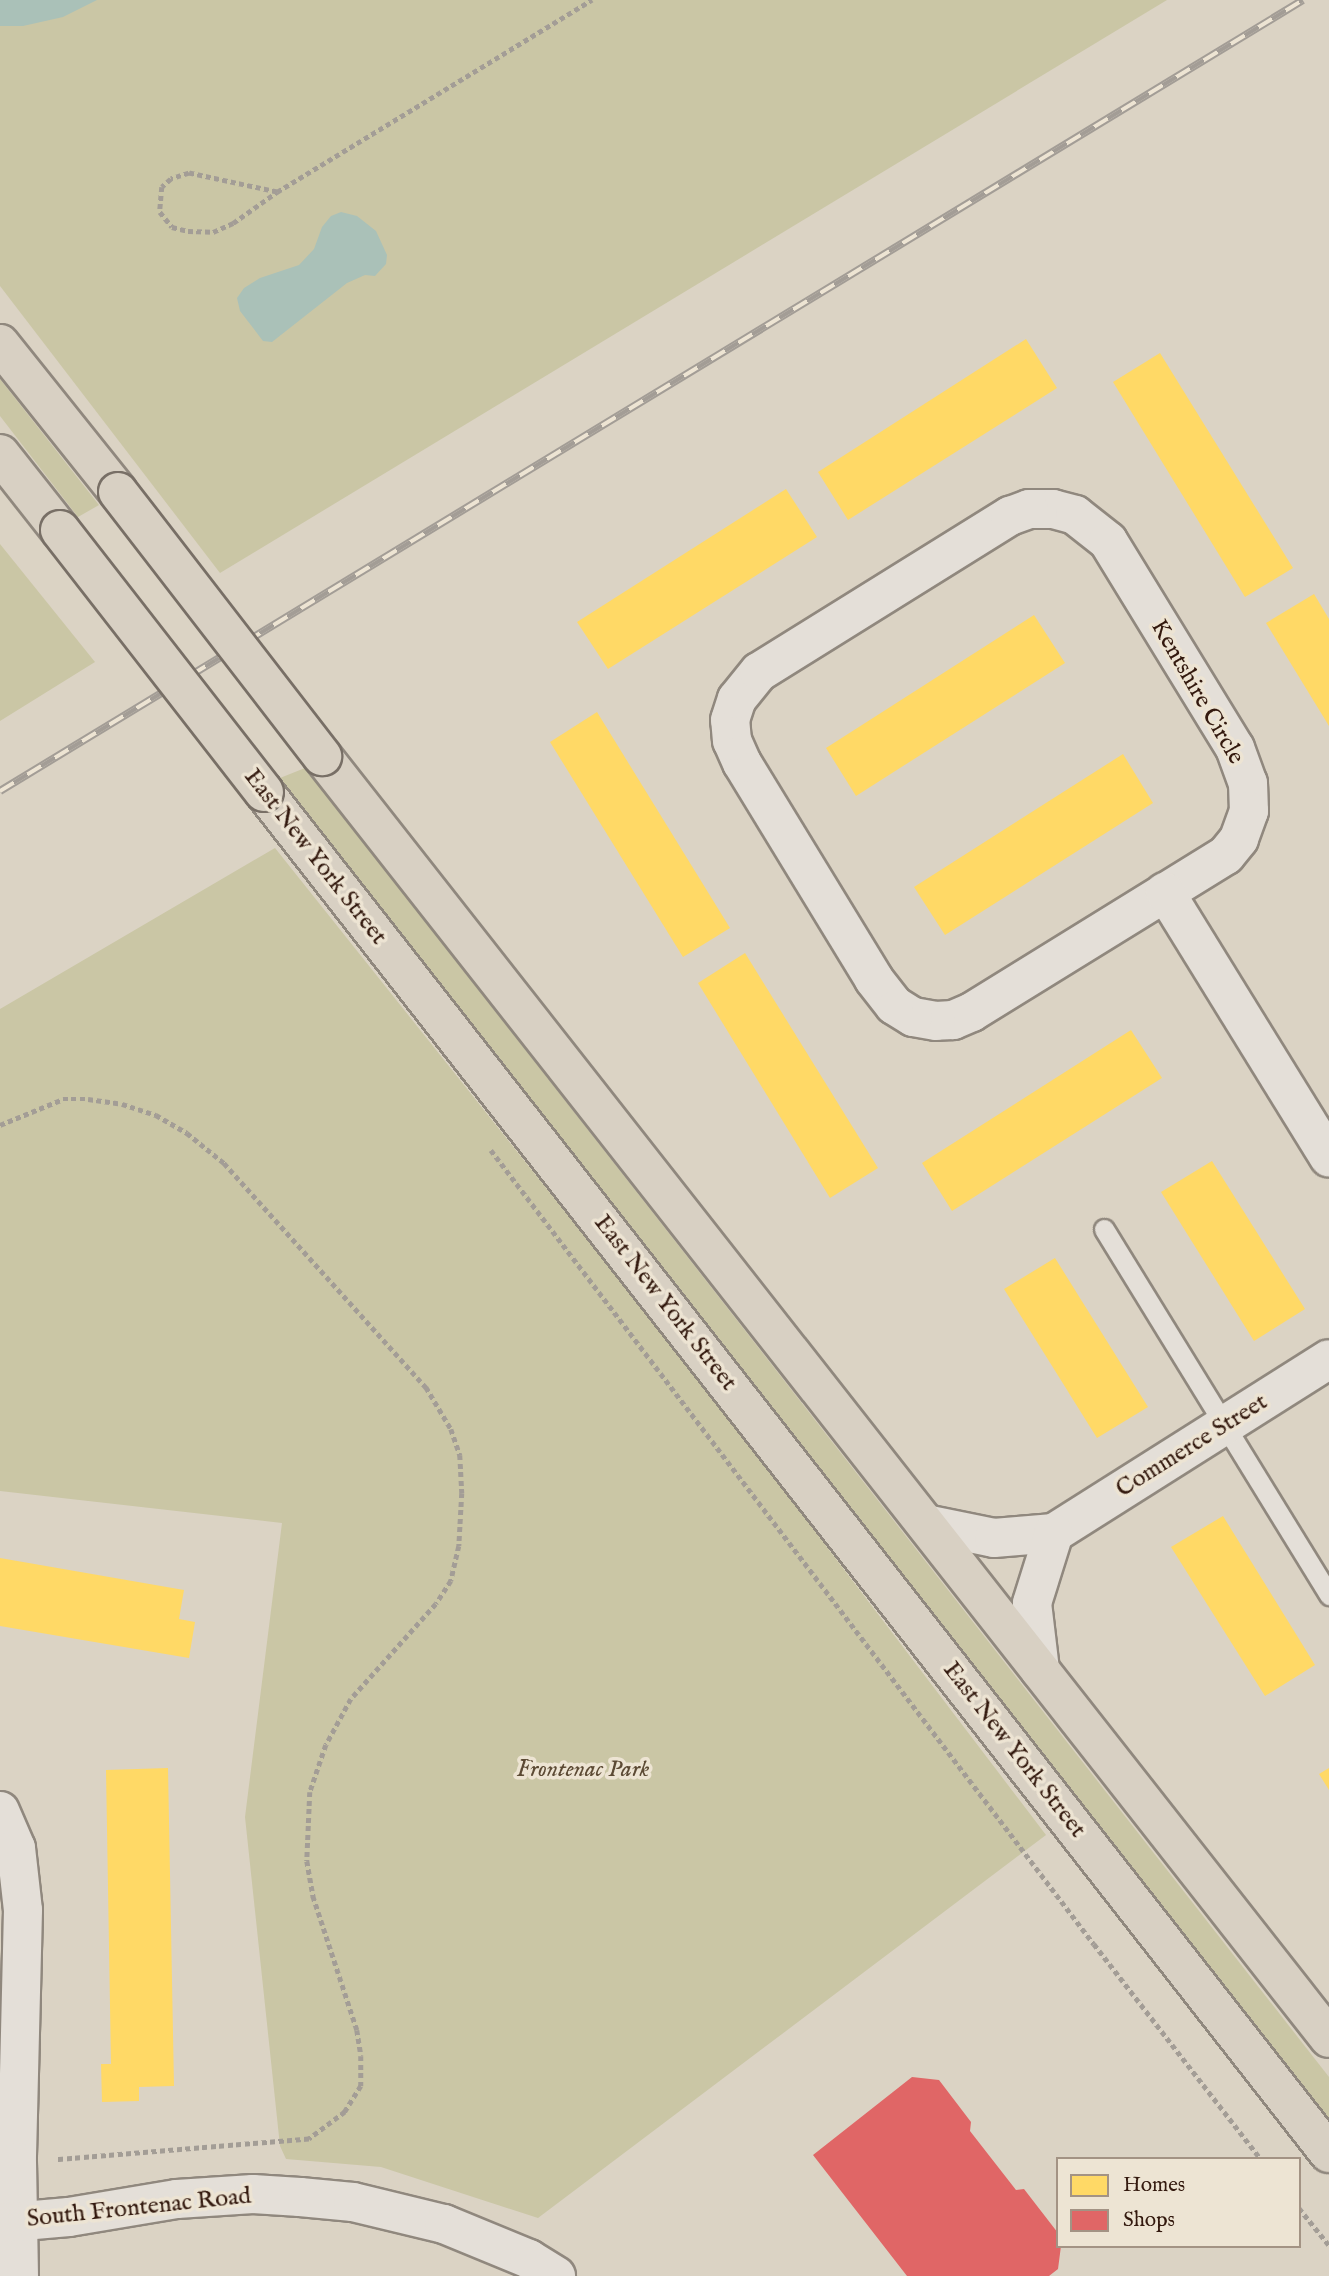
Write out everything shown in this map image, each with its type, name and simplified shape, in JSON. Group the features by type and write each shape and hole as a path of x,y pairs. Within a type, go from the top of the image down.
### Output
{"main road":[{"path":"0,344 1329,2038"},
{"name":"East New York Street","path":"0,454 1329,2153"}],"street":[{"name":"Kentshire Circle","path":"1029,509 1053,509 1075,515 1108,541 1235,748 1248,783 1250,811 1239,839 1226,855 1165,892 972,1012 953,1020 936,1021 914,1017 894,1005 874,979 742,763 732,741 730,720 737,699 759,672 1010,516 1029,509"},
{"path":"1165,892 1329,1158"},
{"name":"Commerce Street","path":"926,1524 994,1538 1054,1534 1329,1359"},
{"path":"1040,1670 1032,1603 1054,1534"},
{"path":"0,1811 16,1848 23,1910 17,2167 9,2222 19,2276"},
{"name":"South Frontenac Road","path":"9,2222 69,2217 177,2199 253,2193 353,2202 444,2224 529,2259 556,2276"}],"lane":[{"path":"1104,1228 1329,1595"}],"path":[{"path":"277,192 189,173 171,178 162,187 160,212 172,227 213,232 233,223 277,192 592,0"},
{"path":"0,1125 63,1099 88,1099 122,1104 156,1115 196,1140 224,1163 426,1387 442,1410 455,1442 462,1493 459,1546 451,1581 436,1604 351,1699 331,1736 310,1792 307,1861 313,1896 357,2030 361,2056 361,2086 345,2112 309,2139 54,2161 17,2167"},
{"path":"489,1147 1259,2157"},
{"path":"1301,2210 1329,2245"}],"green space":[{"path":"0,0 1167,0 220,573 0,286"},
{"path":"0,379 99,505 78,517 0,416"},
{"path":"0,544 95,662 0,721"},
{"path":"305,768 1329,2077 1329,2119 280,778"},
{"name":"Frontenac Park","path":"275,848 712,1396 1046,1835 538,2218 381,2167 286,2159 280,2146 245,1817 282,1523 0,1491 0,1009"}],"shaded area":[{"path":"0,0 97,0 63,17 23,26 0,26"},
{"path":"341,212 357,216 376,231 387,255 386,264 375,276 365,275 347,283 272,342 263,341 240,311 237,298 244,288 260,278 299,265 314,249 322,227 331,216"}],"building: Homes":[{"path":"1026,339 1057,388 848,520 818,472"},
{"path":"1160,353 1293,568 1245,597 1113,382"},
{"path":"786,489 817,537 608,669 577,622"},
{"path":"1314,594 1329,619 1329,726 1266,623"},
{"path":"1034,615 1065,663 856,796 826,748"},
{"path":"597,712 730,928 683,957 550,742"},
{"path":"1123,754 1153,803 945,935 914,887"},
{"path":"745,953 878,1168 830,1198 698,983"},
{"path":"1131,1030 1162,1078 952,1211 922,1163"},
{"path":"1212,1161 1305,1309 1254,1341 1161,1192"},
{"path":"1055,1258 1148,1407 1097,1438 1004,1289"},
{"path":"1223,1516 1315,1665 1265,1696 1171,1547"},
{"path":"0,1558 184,1590 179,1619 195,1622 189,1658 0,1626"},
{"path":"168,1768 174,2086 139,2087 139,2101 102,2102 101,2064 111,2064 106,1770"},
{"path":"1329,1768 1329,1790 1319,1774"}],"building: Shops":[{"path":"912,2077 939,2080 971,2122 970,2131 1016,2190 1024,2189 1056,2230 1056,2248 1061,2248 1058,2269 1049,2276 907,2276 813,2155"}],"railway":[{"path":"0,791 1303,0"}]}
